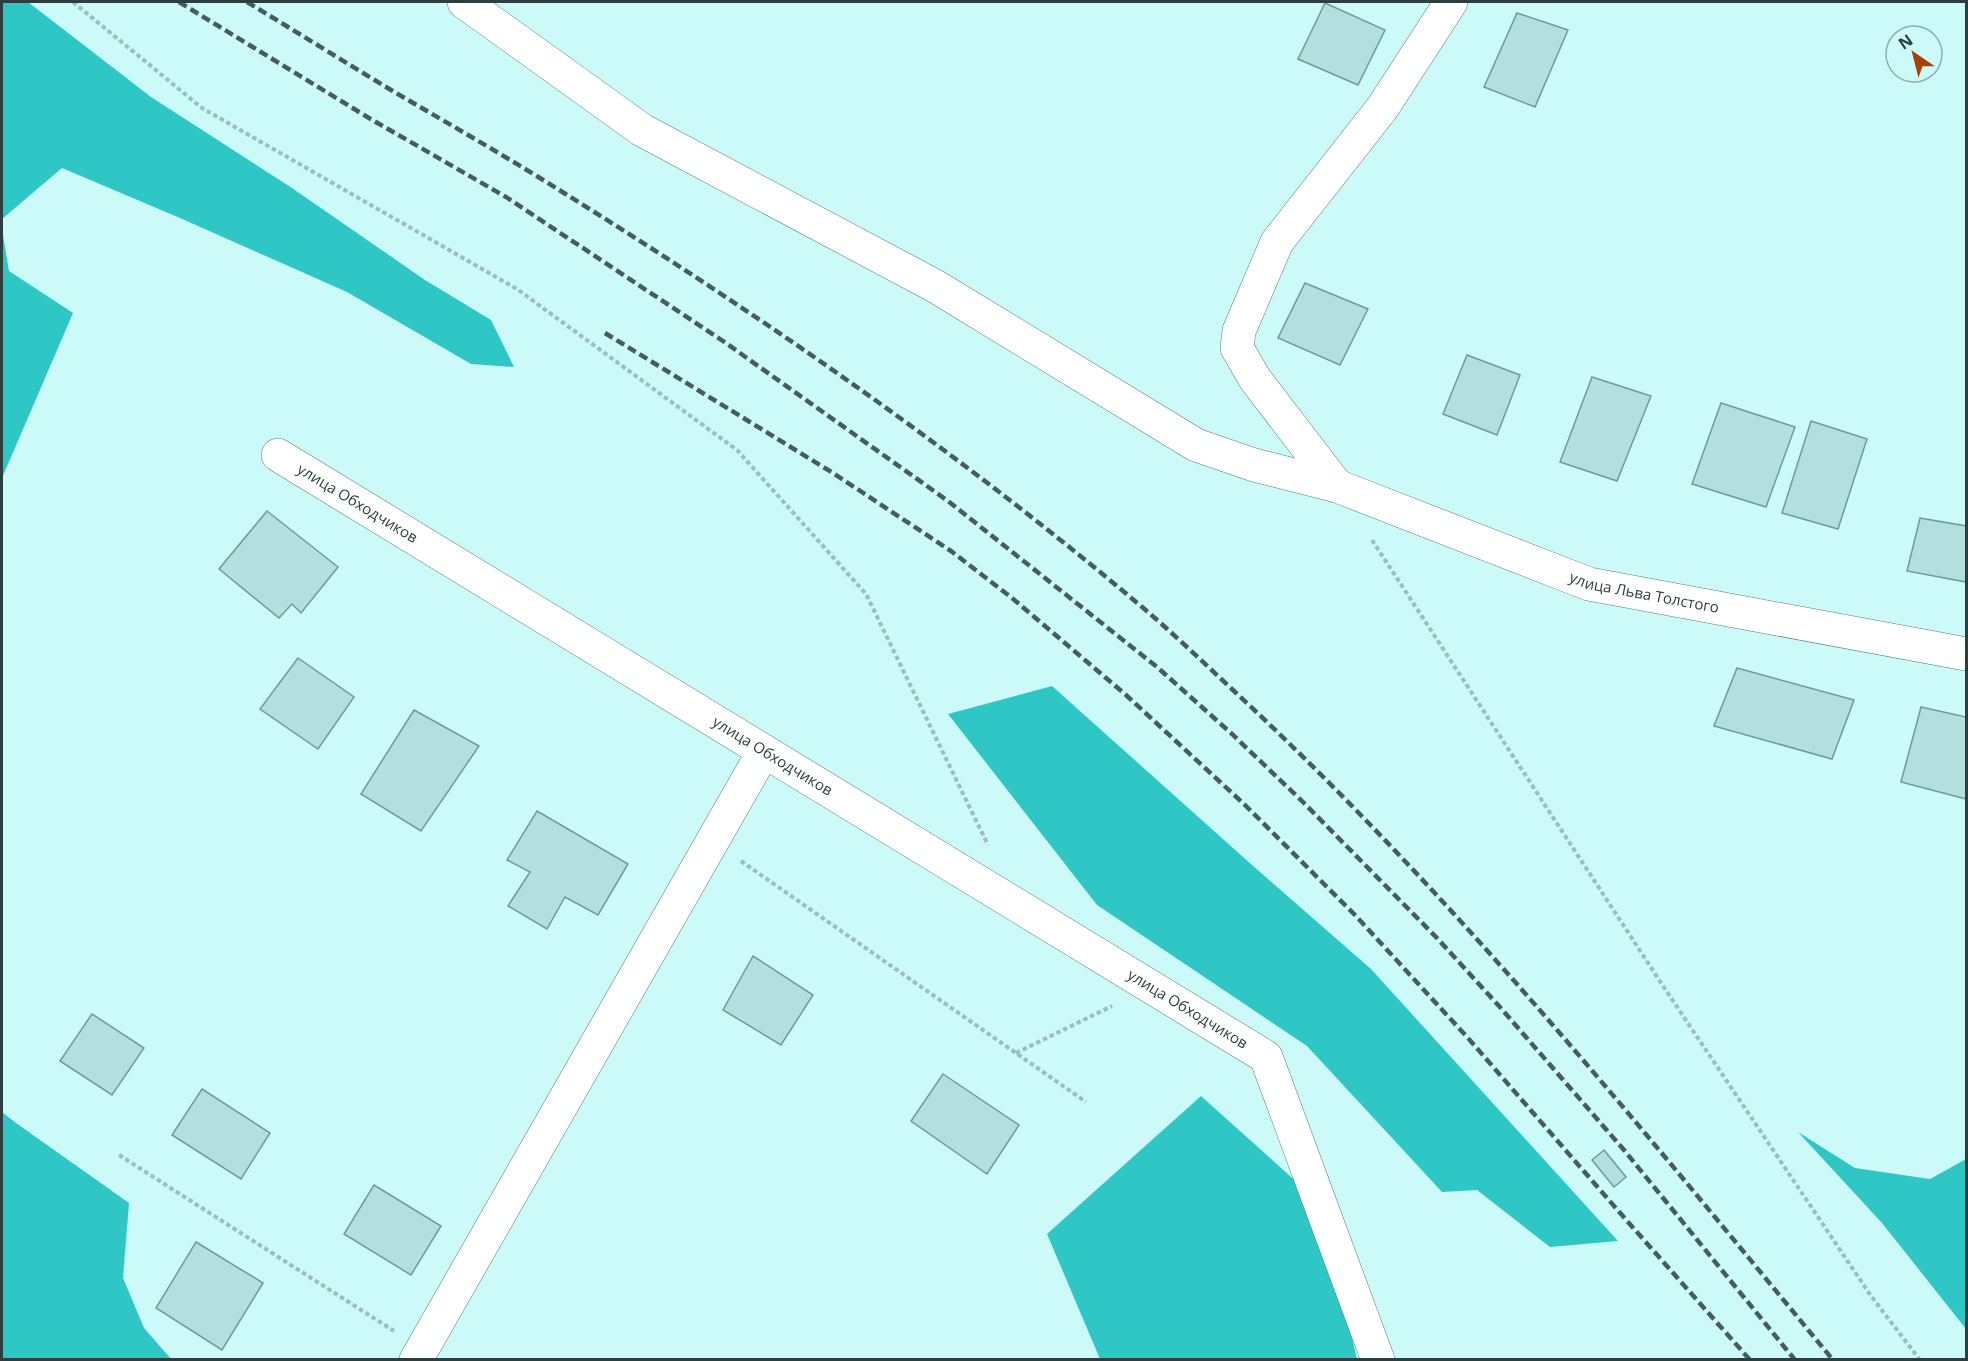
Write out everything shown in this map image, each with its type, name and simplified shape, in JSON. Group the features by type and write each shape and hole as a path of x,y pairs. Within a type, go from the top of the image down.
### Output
{"street":[{"name":"улица Льва Толстого","path":"464,2 642,130 935,286 1196,445 1254,465 1337,486 1589,584 1966,654"},
{"path":"1337,486 1255,379 1237,348 1239,331 1277,242 1383,107 1451,2"},
{"name":"улица Обходчиков","path":"278,455 1266,1057 1378,1359"},
{"path":"419,1354 764,751"}],"path":[{"path":"73,2 202,108 517,289 738,450 866,594 991,852"},
{"path":"1369,536 1665,989 1872,1296 1920,1359"},
{"path":"713,842 1086,1102"},
{"path":"1016,1053 1151,987"},
{"path":"119,1155 419,1354"}],"shaded area":[{"path":"2,2 28,2 151,97 292,188 425,280 491,320 514,367 471,364 347,292 62,168 2,219"},
{"path":"2,229 9,271 73,313 2,478"},
{"path":"1052,686 1371,969 1618,1241 1550,1247 1477,1190 1442,1192 1307,1046 1097,905 948,714"},
{"path":"1201,1096 1320,1203 1357,1359 1100,1359 1047,1234"},
{"path":"2,1112 129,1203 123,1278 144,1328 171,1359 2,1359"},
{"path":"1798,1132 1855,1168 1930,1179 1966,1159 1966,1329 1882,1223"}],"building":[{"path":"1325,3 1385,30 1358,85 1298,59"},
{"path":"1517,13 1568,30 1535,107 1484,87"},
{"path":"1305,283 1368,309 1340,365 1278,338"},
{"path":"1467,355 1520,375 1497,435 1443,414"},
{"path":"1592,377 1651,396 1617,481 1560,462"},
{"path":"1721,403 1795,427 1766,507 1692,484"},
{"path":"1811,421 1867,439 1838,529 1782,513"},
{"path":"267,511 338,567 301,613 292,604 279,618 219,569"},
{"path":"1920,518 1966,526 1966,582 1907,571"},
{"path":"298,658 354,697 318,749 260,709"},
{"path":"1737,668 1854,700 1832,759 1714,726"},
{"path":"1921,707 1966,717 1966,799 1901,782"},
{"path":"414,710 479,746 421,831 361,794"},
{"path":"537,811 628,864 598,915 565,897 547,929 508,906 530,872 507,860"},
{"path":"753,956 813,995 781,1045 723,1010"},
{"path":"92,1014 144,1048 112,1095 60,1061"},
{"path":"943,1074 1019,1125 987,1174 911,1121"},
{"path":"202,1089 270,1133 241,1179 172,1135"},
{"path":"1604,1150 1626,1177 1614,1187 1592,1160"},
{"path":"374,1185 441,1226 411,1275 344,1234"},
{"path":"196,1242 263,1283 222,1350 156,1308"}],"railway":[{"path":"179,2 369,118 506,197 723,341 948,501 1157,667 1303,802 1436,937 1624,1150 1795,1360"},
{"path":"247,2 543,180 716,290 937,445 1079,555 1148,612 1315,769 1470,931 1618,1101 1833,1360"},
{"path":"605,333 833,473 951,551 1012,598 1126,695 1245,805 1355,915 1468,1038 1750,1360"}]}
